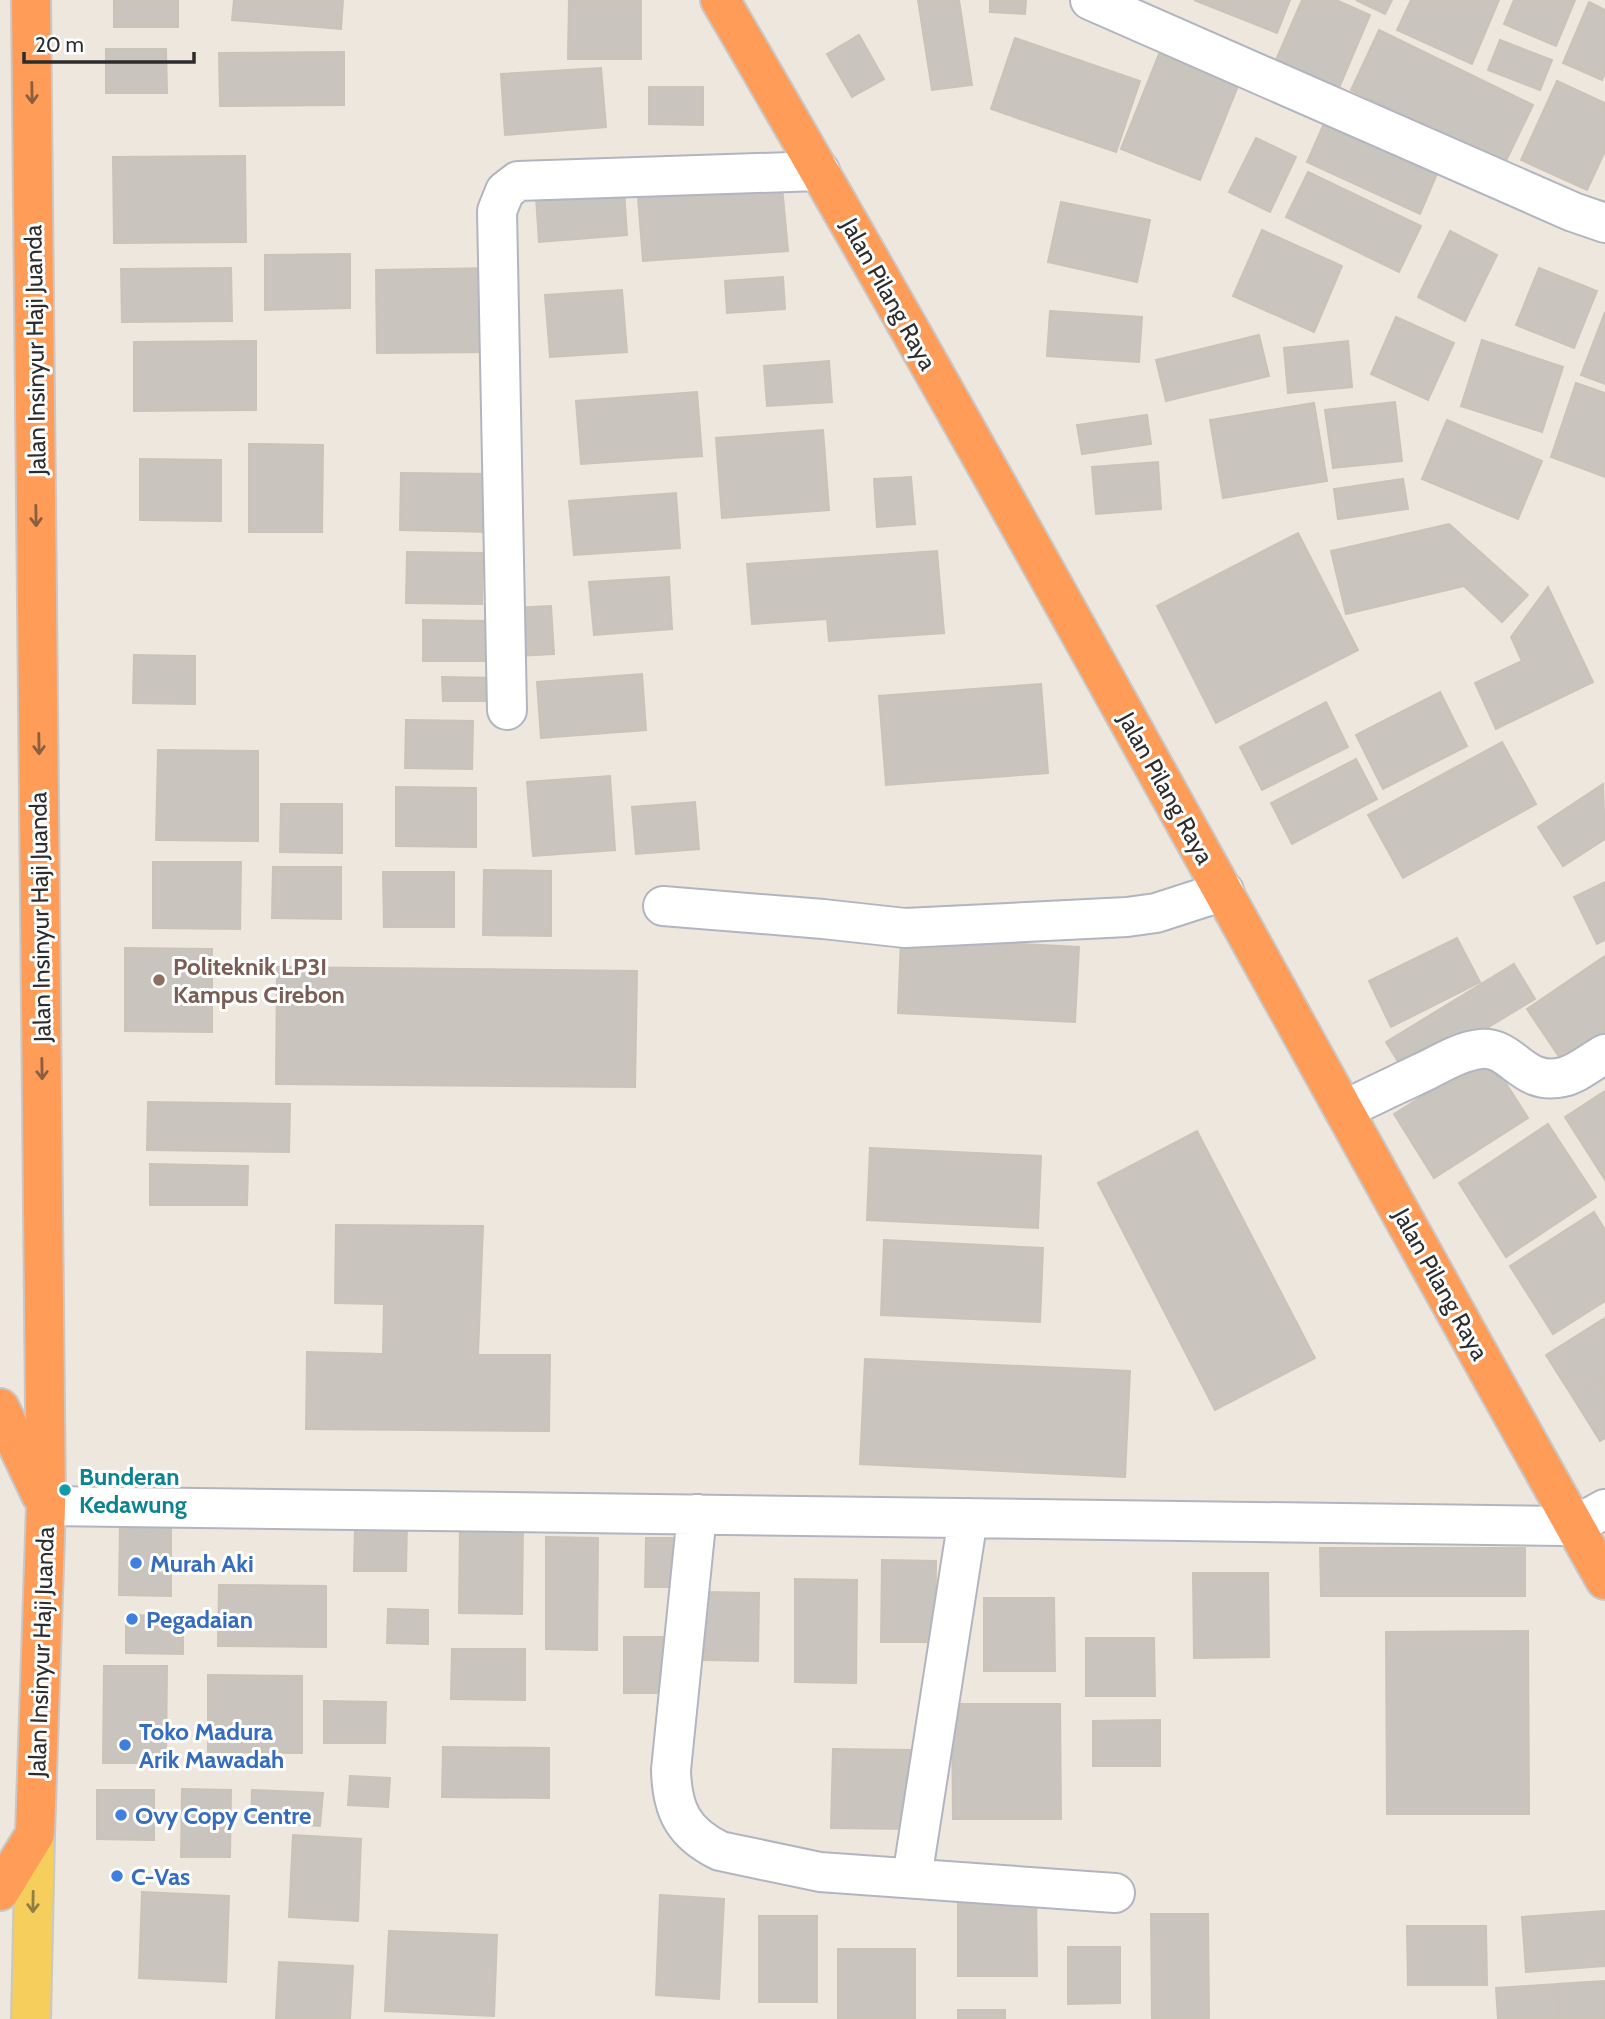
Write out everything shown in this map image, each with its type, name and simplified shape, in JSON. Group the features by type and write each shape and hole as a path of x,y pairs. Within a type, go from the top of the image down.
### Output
{"highway":[{"name":"Jalan Insinyur Haji Juanda","path":"31,0 46,1506 35,1834"},
{"name":"Jalan Pilang Raya","path":"720,0 820,171 1344,1110 1590,1517 1605,1580"},
{"path":"0,1408 46,1506"},
{"path":"0,1891 35,1834"}],"main road":[{"path":"31,2019 35,1834"}],"street":[{"path":"1090,0 1573,212 1605,223"},
{"path":"506,710 497,211 505,191 519,181 820,171"},
{"path":"663,906 905,928 1127,917 1156,913 1223,891"},
{"path":"1344,1110 1452,1058 1480,1049 1491,1049 1503,1054 1530,1074 1543,1079 1566,1077 1605,1054"},
{"path":"46,1506 968,1518 1590,1517"},
{"path":"697,1514 671,1770 671,1794 679,1815 690,1830 720,1851 821,1872 1115,1893"},
{"path":"912,1878 968,1518"}],"building":[{"path":"114,0 178,0 178,27 114,27"},
{"path":"234,0 343,0 341,29 232,20"},
{"path":"569,0 641,0 641,59 568,59"},
{"path":"918,0 959,0 972,85 932,90"},
{"path":"990,0 1026,0 1025,14 990,12"},
{"path":"1194,0 1290,0 1277,33"},
{"path":"1302,0 1336,0 1370,15 1339,88 1276,60"},
{"path":"1356,0 1392,0 1385,14"},
{"path":"1411,0 1499,0 1472,64 1397,30"},
{"path":"1514,0 1575,0 1556,46 1504,24"},
{"path":"1589,2 1605,10 1605,73 1602,80 1563,63"},
{"path":"1379,30 1533,105 1504,165 1351,90"},
{"path":"859,35 884,79 852,97 827,54"},
{"path":"1015,38 1140,81 1116,152 991,109"},
{"path":"1500,40 1552,60 1540,90 1488,70"},
{"path":"106,49 166,49 167,93 106,93"},
{"path":"344,52 344,105 220,106 219,53"},
{"path":"1159,54 1238,86 1200,180 1121,149"},
{"path":"601,68 606,127 505,135 501,74"},
{"path":"1557,81 1605,103 1605,151 1587,190 1521,160"},
{"path":"649,87 703,87 703,125 649,124"},
{"path":"1326,119 1439,169 1420,214 1307,162"},
{"path":"1256,138 1296,157 1270,212 1229,192"},
{"path":"245,156 246,242 114,243 113,157"},
{"path":"1308,172 1421,226 1399,272 1286,217"},
{"path":"782,186 788,251 643,261 638,197"},
{"path":"624,190 627,235 539,242 536,197"},
{"path":"1061,202 1150,220 1137,282 1048,262"},
{"path":"1262,230 1342,266 1314,332 1233,296"},
{"path":"1450,231 1497,255 1465,321 1418,297"},
{"path":"350,254 350,308 265,310 265,255"},
{"path":"231,268 232,321 122,322 121,269"},
{"path":"496,268 496,352 377,353 376,270"},
{"path":"1539,268 1597,291 1574,348 1516,325"},
{"path":"783,277 785,309 727,313 725,281"},
{"path":"622,290 627,352 550,357 545,295"},
{"path":"1050,311 1142,317 1139,362 1047,356"},
{"path":"1605,312 1605,384 1581,375"},
{"path":"1396,317 1454,343 1428,400 1371,374"},
{"path":"1259,335 1269,376 1166,401 1156,360"},
{"path":"1482,340 1563,367 1542,432 1461,406"},
{"path":"256,341 256,410 134,411 134,342"},
{"path":"1348,341 1352,387 1288,393 1284,348"},
{"path":"829,361 832,402 767,406 764,366"},
{"path":"1576,383 1605,393 1605,477 1551,457"},
{"path":"697,392 702,456 581,464 576,401"},
{"path":"1395,402 1402,461 1333,468 1325,410"},
{"path":"1314,403 1327,481 1223,498 1210,420"},
{"path":"1147,415 1151,444 1082,454 1077,425"},
{"path":"1447,420 1542,461 1518,519 1422,479"},
{"path":"823,430 829,510 722,518 716,438"},
{"path":"249,444 323,445 322,532 249,532"},
{"path":"140,459 221,460 221,521 140,520"},
{"path":"1158,462 1161,509 1096,514 1092,467"},
{"path":"401,473 493,474 493,532 400,530"},
{"path":"911,477 915,524 877,527 874,479"},
{"path":"1403,479 1408,509 1338,519 1334,489"},
{"path":"676,493 680,548 574,555 569,501"},
{"path":"1449,524 1528,595 1502,622 1464,586 1346,614 1331,551"},
{"path":"1298,533 1358,650 1216,723 1157,606"},
{"path":"937,551 944,633 829,641 827,619 752,624 747,564"},
{"path":"407,552 483,553 482,604 406,603"},
{"path":"669,577 672,629 594,635 589,582"},
{"path":"1548,587 1593,682 1496,729 1475,683 1522,661 1511,637"},
{"path":"551,606 554,654 517,656 513,608"},
{"path":"423,620 489,621 488,661 423,661"},
{"path":"134,655 195,656 195,704 133,703"},
{"path":"642,674 646,730 541,738 537,682"},
{"path":"442,677 498,678 498,701 443,701"},
{"path":"1041,684 1048,773 886,785 879,696"},
{"path":"1440,692 1467,746 1383,789 1356,735"},
{"path":"1326,702 1348,747 1262,790 1240,747"},
{"path":"406,720 473,721 472,769 405,768"},
{"path":"1502,742 1536,804 1403,878 1368,815"},
{"path":"158,750 258,751 258,841 156,840"},
{"path":"1356,759 1377,799 1292,844 1271,803"},
{"path":"610,776 615,850 533,856 527,782"},
{"path":"1603,784 1605,839 1563,866 1538,827"},
{"path":"396,787 476,788 476,847 396,846"},
{"path":"695,802 699,849 636,854 632,807"},
{"path":"281,804 342,804 342,853 280,852"},
{"path":"153,862 241,862 240,929 153,928"},
{"path":"273,867 341,867 341,919 272,918"},
{"path":"484,870 551,871 551,936 483,935"},
{"path":"383,872 454,872 454,927 384,927"},
{"path":"1605,882 1605,940 1597,944 1574,897"},
{"path":"901,938 1079,947 1075,1022 898,1013"},
{"path":"1457,938 1480,982 1391,1027 1369,981"},
{"path":"125,948 212,949 212,1032 125,1031"},
{"path":"1605,956 1605,1044 1568,1070 1527,1009"},
{"path":"1514,964 1535,999 1407,1076 1386,1042"},
{"path":"277,967 637,971 635,1087 276,1084"},
{"path":"1488,1055 1528,1118 1434,1178 1394,1114"},
{"path":"1605,1091 1605,1180 1565,1117"},
{"path":"148,1102 290,1104 289,1152 147,1150"},
{"path":"1548,1124 1596,1197 1506,1257 1459,1183"},
{"path":"1197,1131 1315,1358 1215,1410 1098,1183"},
{"path":"870,1148 1041,1156 1038,1228 867,1220"},
{"path":"150,1164 248,1166 247,1205 150,1205"},
{"path":"1594,1212 1605,1230 1605,1301 1553,1334 1510,1266"},
{"path":"336,1225 483,1226 478,1355 550,1355 549,1431 306,1429 307,1352 383,1354 384,1304 335,1303"},
{"path":"884,1240 1043,1248 1040,1322 881,1315"},
{"path":"1605,1318 1605,1375 1572,1396 1546,1355"},
{"path":"865,1359 1130,1371 1125,1477 860,1464"},
{"path":"1605,1375 1605,1438 1600,1441 1572,1396"},
{"path":"120,1524 171,1526 171,1596 119,1595"},
{"path":"355,1524 407,1524 406,1571 354,1571"},
{"path":"460,1525 523,1526 522,1614 459,1613"},
{"path":"546,1537 598,1538 597,1650 546,1649"},
{"path":"646,1538 685,1538 685,1587 645,1587"},
{"path":"1320,1548 1525,1548 1525,1596 1321,1596"},
{"path":"882,1560 936,1561 935,1642 881,1642"},
{"path":"1193,1573 1268,1573 1269,1657 1194,1658"},
{"path":"795,1579 857,1580 856,1683 795,1682"},
{"path":"219,1585 326,1586 326,1647 218,1646"},
{"path":"703,1592 759,1593 758,1661 703,1660"},
{"path":"984,1598 1054,1598 1055,1671 984,1671"},
{"path":"388,1609 428,1610 428,1644 387,1643"},
{"path":"126,1615 183,1616 183,1654 126,1653"},
{"path":"1528,1631 1529,1814 1387,1814 1386,1632"},
{"path":"624,1637 663,1637 664,1693 624,1693"},
{"path":"1086,1638 1154,1638 1155,1696 1086,1696"},
{"path":"452,1649 525,1649 525,1700 451,1699"},
{"path":"104,1666 167,1666 166,1763 103,1763"},
{"path":"208,1675 302,1676 302,1753 208,1752"},
{"path":"324,1701 386,1702 385,1743 324,1743"},
{"path":"952,1704 1060,1704 1061,1819 953,1819"},
{"path":"1160,1720 1160,1766 1093,1766 1093,1721"},
{"path":"443,1747 549,1748 549,1798 442,1797"},
{"path":"833,1749 913,1750 912,1829 831,1828"},
{"path":"350,1776 390,1778 388,1807 348,1805"},
{"path":"182,1789 231,1790 230,1857 181,1857"},
{"path":"97,1790 154,1790 154,1840 97,1839"},
{"path":"252,1790 323,1793 320,1826 251,1822"},
{"path":"293,1835 361,1839 358,1921 289,1917"},
{"path":"958,1891 1036,1891 1037,1976 958,1976"},
{"path":"142,1892 229,1896 226,1982 139,1978"},
{"path":"660,1895 724,1899 719,1999 656,1995"},
{"path":"1605,1911 1605,1966 1526,1972 1522,1917"},
{"path":"1151,1914 1208,1914 1209,2019 1152,2019"},
{"path":"759,1916 817,1916 817,2002 759,2002"},
{"path":"1407,1926 1486,1926 1487,1985 1408,1985"},
{"path":"389,1931 497,1935 494,2016 385,2011"},
{"path":"1068,1947 1120,1947 1120,2003 1068,2004"},
{"path":"838,1949 915,1949 915,2019 838,2019"},
{"path":"279,1962 353,1966 350,2019 276,2019"},
{"path":"1605,1981 1605,2019 1559,2019 1557,1984"},
{"path":"1557,1984 1559,2019 1498,2019 1496,1988"},
{"path":"958,2010 1005,2010 1005,2019 958,2019"}],"place":[{"name":"Politeknik LP3I Kampus Cirebon","path":"159,980"},
{"name":"Bunderan Kedawung","path":"65,1490"},
{"name":"Murah Aki","path":"136,1563"},
{"name":"Pegadaian","path":"132,1619"},
{"name":"Toko Madura Arik Mawadah","path":"125,1745"},
{"name":"Ovy Copy Centre","path":"121,1815"},
{"name":"C-Vas","path":"117,1876"}]}
